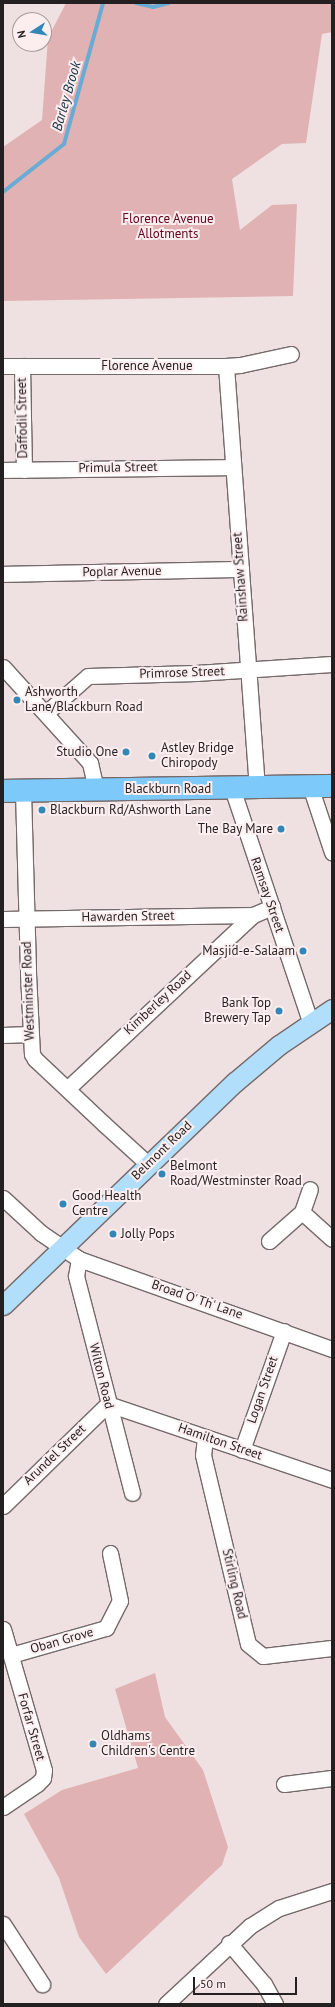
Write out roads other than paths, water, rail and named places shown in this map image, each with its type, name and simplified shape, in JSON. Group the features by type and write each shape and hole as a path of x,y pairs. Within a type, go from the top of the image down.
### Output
{"highway":[{"name":"Blackburn Road","path":"13,791 332,786"}],"main road":[{"name":"Belmont Road","path":"3,1305 235,1082 279,1045 332,1009"}],"street":[{"name":"Florence Avenue","path":"3,366 226,366 240,365 291,354"},
{"name":"Daffodil Street","path":"22,366 24,470"},
{"name":"Rainshaw Street","path":"226,366 257,787"},
{"name":"Primula Street","path":"3,470 233,467"},
{"name":"Poplar Avenue","path":"3,574 241,569"},
{"name":"Primrose Street","path":"46,713 88,676 196,673 332,664"},
{"path":"3,667 90,763 96,790"},
{"path":"310,786 332,852"},
{"name":"Ramsay Street","path":"232,788 311,1024"},
{"name":"Westminster Road","path":"13,791 27,919 30,1048 35,1059 148,1164"},
{"name":"Kimberley Road","path":"66,1089 253,916 272,907"},
{"name":"Hawarden Street","path":"3,919 253,916"},
{"path":"3,1035 30,1034"},
{"path":"269,1242 302,1212 310,1189"},
{"name":"Broad O' Th' Lane","path":"3,1198 41,1233 79,1258 332,1348"},
{"path":"302,1212 332,1240"},
{"name":"Wilton Road","path":"79,1258 76,1276 132,1494"},
{"name":"Logan Street","path":"242,1450 284,1331"},
{"name":"Hamilton Street","path":"108,1404 332,1480"},
{"name":"Arundel Street","path":"3,1506 108,1404"},
{"name":"Stirling Road","path":"205,1437 203,1455 248,1644 263,1656 332,1648"},
{"name":"Oban Grove","path":"11,1655 106,1628 120,1601 110,1553"},
{"name":"Forfar Street","path":"3,1629 44,1770 43,1778 37,1784 3,1807"},
{"path":"284,1784 332,1778"},
{"path":"166,2004 229,1943 250,1926 278,1908 332,1891"},
{"path":"3,1924 42,1984"},
{"path":"229,1943 264,1984 275,2004"}],"waterway":[{"name":"Barley Brook","path":"3,192 64,144 103,3"},
{"name":"Barley Brook","path":"136,3 153,7 169,3"}],"place":[{"name":"Ashworth Lane/Blackburn Road","path":"17,700"},
{"name":"Studio One","path":"126,752"},
{"name":"Astley Bridge Chiropody","path":"152,756"},
{"name":"Blackburn Rd/Ashworth Lane","path":"42,810"},
{"name":"The Bay Mare","path":"281,829"},
{"name":"Masjid-e-Salaam","path":"303,951"},
{"name":"Bank Top Brewery Tap","path":"279,1011"},
{"name":"Belmont Road/Westminster Road","path":"162,1174"},
{"name":"Good Health Centre","path":"63,1204"},
{"name":"Jolly Pops","path":"113,1234"},
{"name":"Oldhams Children's Centre","path":"93,1744"}],"park label":[{"name":"Florence Avenue Allotments","path":"168,228"}]}
